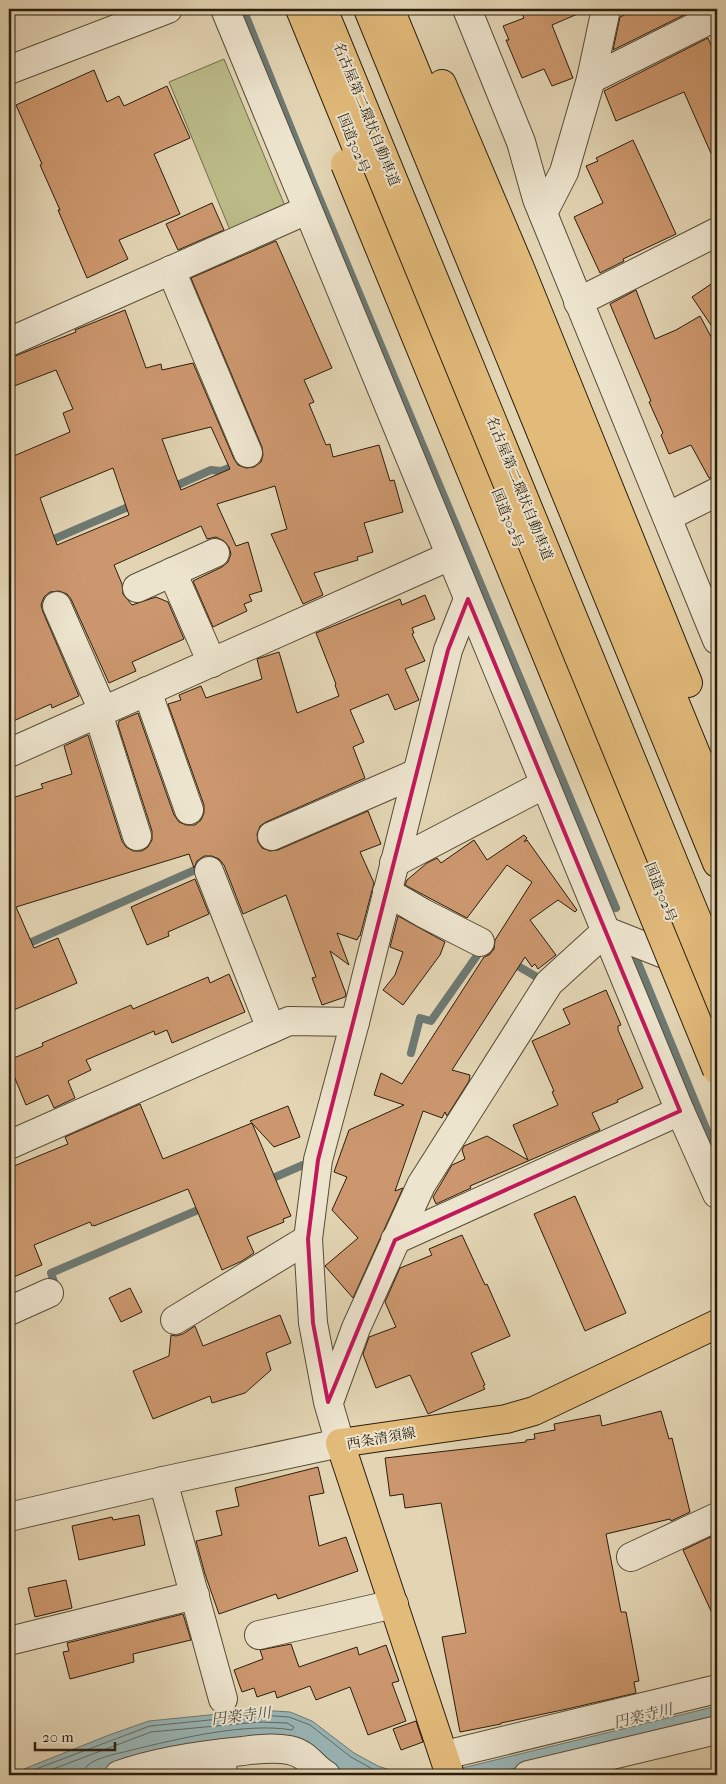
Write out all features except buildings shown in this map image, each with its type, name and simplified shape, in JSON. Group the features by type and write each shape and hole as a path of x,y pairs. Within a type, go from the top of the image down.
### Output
{"main road":[{"path":"284,9 345,164 717,1071"},
{"name":"国道302号","path":"300,9 717,1026"},
{"name":"名古屋第二環状自動車道","path":"323,9 717,968"},
{"path":"368,9 717,862"},
{"path":"390,9 717,805"},
{"path":"410,9 524,277 717,756"},
{"name":"西条清須線","path":"447,1765 340,1443 506,1419 534,1411 717,1324"}],"street":[{"path":"9,70 168,9"},
{"path":"225,9 680,1111 717,1194"},
{"path":"467,9 521,142 537,199 717,640"},
{"path":"543,213 564,172 591,79 606,9"},
{"path":"591,79 717,16"},
{"path":"9,342 307,210"},
{"path":"578,302 717,232"},
{"path":"171,270 248,453"},
{"path":"666,517 717,492"},
{"path":"137,588 215,553"},
{"path":"9,753 450,556"},
{"path":"172,572 212,663"},
{"path":"9,1516 340,1443 328,1402 313,1323 308,1239 318,1160 448,650 468,599"},
{"path":"57,606 101,712 137,836"},
{"path":"147,692 189,810"},
{"path":"272,836 417,773"},
{"path":"394,863 545,784"},
{"path":"209,872 271,1029"},
{"path":"387,892 480,942"},
{"path":"606,931 691,965"},
{"path":"328,1402 356,1328 421,1185 549,983 606,931"},
{"path":"9,1145 289,1020 354,1022"},
{"path":"395,1240 680,1111"},
{"path":"175,1320 308,1239"},
{"path":"9,1311 49,1293"},
{"path":"163,1481 223,1698"},
{"path":"630,1557 717,1517"},
{"path":"9,1641 195,1595"},
{"path":"259,1635 394,1604"},
{"path":"447,1765 717,1689"},
{"path":"528,1775 717,1730"},
{"path":"119,1775 172,1761 222,1764 268,1748 289,1750 308,1758 322,1774"}],"highlighted area":[{"path":"468,599 680,1111 395,1240 328,1402 313,1323 308,1239 318,1160 448,650"}],"green space":[{"path":"224,59 285,206 230,230 169,82"}],"water":[{"name":"円楽寺川","path":"717,1706 717,1720 486,1775 345,1775 300,1743 117,1766 89,1775 9,1775 149,1721 259,1710 290,1712 312,1721 354,1753 378,1766 396,1772 417,1772 458,1769"}],"waterway":[{"path":"243,9 313,183 616,908"},
{"path":"171,488 211,470 221,471 272,452"},
{"path":"47,542 135,504"},
{"path":"9,952 229,855"},
{"path":"411,1053 420,1018 431,1021 483,947 501,957"},
{"path":"636,958 717,1155"},
{"path":"511,962 542,980"},
{"path":"266,1181 303,1165"},
{"path":"56,1288 51,1273 205,1207"}]}
